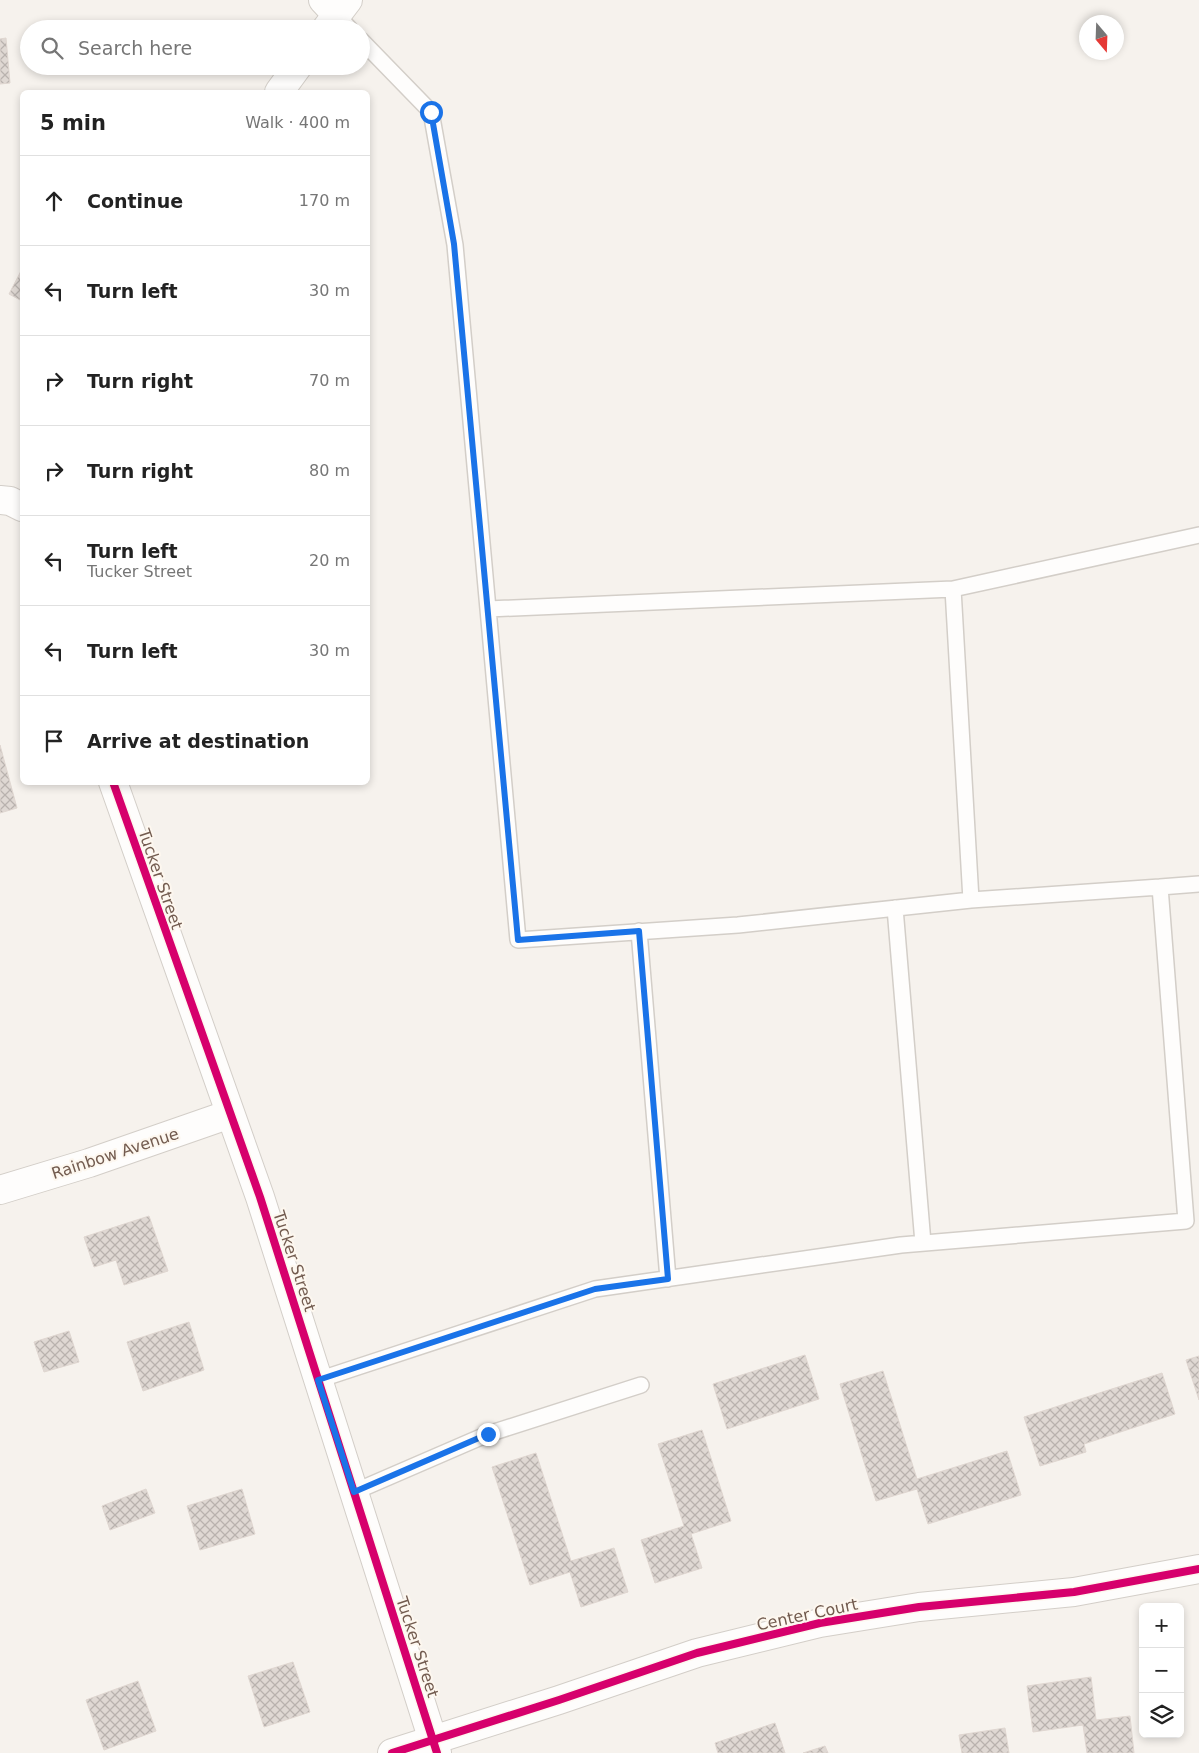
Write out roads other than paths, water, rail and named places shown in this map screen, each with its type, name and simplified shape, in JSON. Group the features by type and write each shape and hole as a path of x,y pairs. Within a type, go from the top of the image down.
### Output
{"street":[{"path":"280,90 291,75"},
{"path":"0,500 10,501 20,506"},
{"name":"Tucker Street","path":"114,785 260,1197 435,1746"},
{"name":"Rainbow Avenue","path":"0,1190 89,1163 230,1114"},
{"name":"Center Court","path":"392,1753 435,1746 558,1700 696,1653 820,1622 919,1607 1074,1592 1199,1569"}],"lane":[{"path":"370,49 431,112 454,244 518,940 738,925 971,900 1199,884"},
{"path":"488,609 953,589 1199,535"},
{"path":"953,589 971,900"},
{"path":"318,1380 595,1289 923,1244 1192,1220 1160,887"},
{"path":"895,908 923,1244"},
{"path":"639,931 668,1279"},
{"path":"354,1492 488,1434 642,1386"}]}
